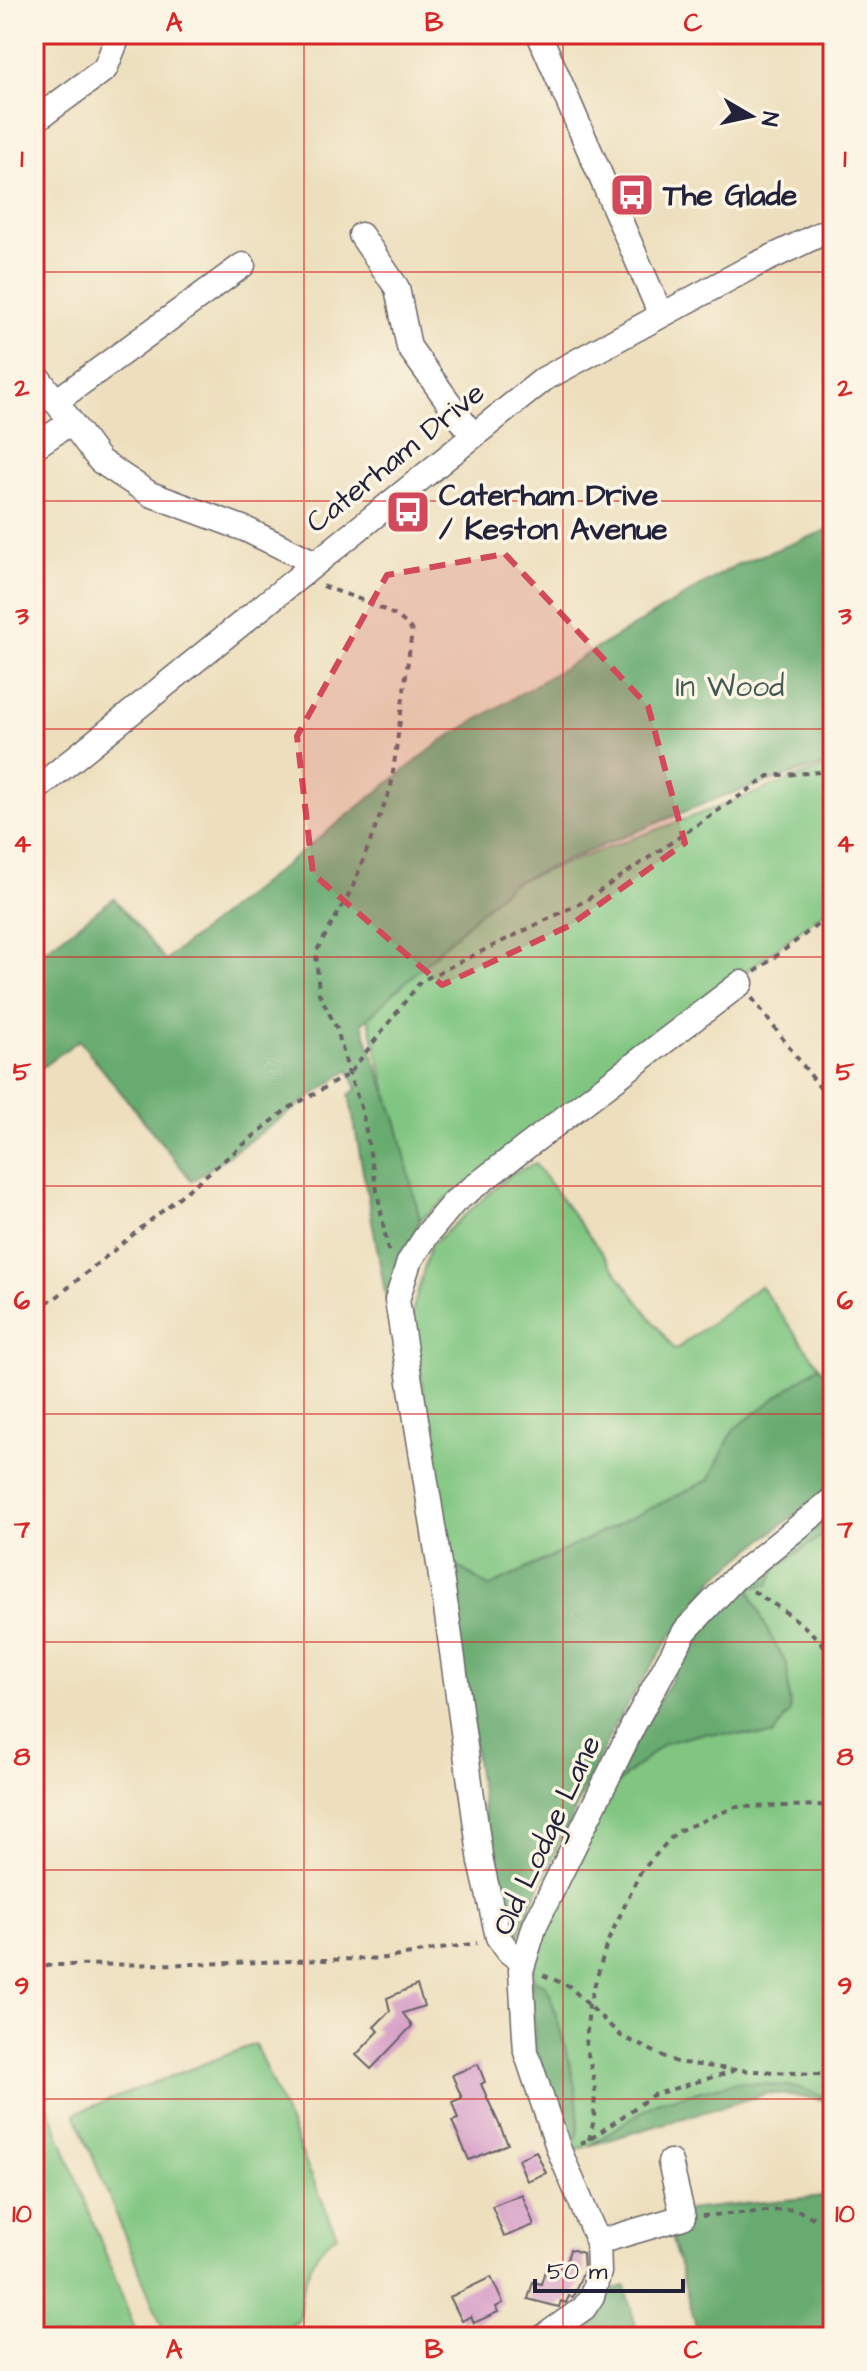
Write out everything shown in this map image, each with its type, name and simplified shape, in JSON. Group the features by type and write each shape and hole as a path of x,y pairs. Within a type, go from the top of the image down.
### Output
{"street":[{"path":"34,121 105,69 119,34"},
{"path":"539,34 661,315"},
{"name":"Caterham Drive","path":"34,791 544,379 661,315 833,228"},
{"path":"361,235 397,288 409,347 473,436"},
{"path":"55,402 243,265"},
{"path":"34,372 100,461 150,494 245,529 306,570"},
{"path":"34,447 71,422"},
{"path":"522,1962 508,1951 498,1937 481,1862 397,1300 409,1262 454,1202 741,983"},
{"name":"Old Lodge Lane","path":"543,2337 584,2308 592,2296 599,2272 598,2242 559,2150 526,2052 522,1962 554,1885 634,1724 685,1631 734,1579 833,1499"},
{"path":"598,2242 683,2217 670,2162"}],"path":[{"path":"306,570 407,622 412,631 391,787 352,889 316,952 319,993 337,1029 362,1110 389,1256"},
{"path":"34,1305 53,1300 287,1109 349,1074 421,981 585,901 769,776 833,771"},
{"path":"833,913 741,983 833,1105"},
{"path":"734,1579 782,1609 820,1639 833,1658"},
{"path":"589,2140 594,2120 595,2085 586,2046 589,2004 607,1943 640,1873 676,1832 735,1807 832,1804 833,1791"},
{"path":"34,1970 51,1965 387,1958 498,1937"},
{"path":"544,1975 569,1986 621,2036 676,2062 736,2070 833,2075"},
{"path":"559,2150 589,2140 653,2095 736,2070"},
{"path":"683,2217 795,2209 818,2220 833,2222"}],"highlighted area":[{"path":"505,554 648,706 685,843 569,926 442,985 313,874 297,736 387,575"}],"green space":[{"name":"In Wood","path":"833,528 833,762 720,797 510,884 362,1023 397,1123 420,1220 404,1257 390,1319 349,1095 357,1089 349,1070 192,1181 79,1040 34,1073 34,958 114,898 165,960 443,740 736,565"},
{"path":"833,764 833,905 420,1220 368,1017 510,884"},
{"path":"535,1164 675,1350 760,1286 819,1366 734,1429 709,1480 489,1587 447,1559 412,1313 430,1246 512,1173"},
{"path":"819,1366 833,1383 833,1484 715,1578 667,1642 614,1726 525,1918 516,1946 506,1934 491,1863 447,1559 489,1587 709,1480 734,1429"},
{"path":"833,1513 833,1528 777,1567 769,1584 749,1588 768,1632 787,1664 790,1712 772,1736 704,1733 664,1743 605,1794 694,1640 735,1592"},
{"path":"833,1528 833,2099 796,2087 738,2082 656,2102 591,2145 567,2153 535,2053 533,1967 544,1925 605,1794 664,1743 704,1733 772,1736 787,1664 768,1632 749,1588 769,1584 776,1568"},
{"path":"531,1980 544,1984 550,1994 574,2084 577,2137 563,2143 535,2053"},
{"path":"255,2044 337,2235 319,2252 308,2273 299,2320 277,2337 166,2337 75,2113"},
{"path":"34,2070 138,2337 34,2337"},
{"path":"738,2082 796,2087 833,2101 769,2093 591,2145 656,2102"},
{"path":"833,2195 833,2337 699,2337 669,2229 687,2210"},
{"path":"625,2286 639,2337 577,2337 599,2317 605,2291"}],"building":[{"path":"417,1985 424,2006 403,2013 412,2026 371,2069 356,2055 379,2031 374,2027 390,2011 387,1998"},
{"path":"478,2064 485,2082 481,2084 508,2144 469,2160 452,2121 458,2119 452,2102 462,2098 452,2075"},
{"path":"536,2151 546,2173 527,2181 518,2159"},
{"path":"522,2194 534,2225 504,2237 492,2206"},
{"path":"570,2249 583,2253 584,2270 573,2297 569,2296 566,2303 561,2301 559,2307 528,2299 533,2282 541,2284 547,2264 565,2269"},
{"path":"491,2277 503,2303 496,2307 498,2312 474,2323 471,2316 462,2321 450,2297"}],"place":[{"name":"The Glade","path":"632,195"},
{"name":"Caterham Drive / Keston Avenue","path":"408,512"}]}
